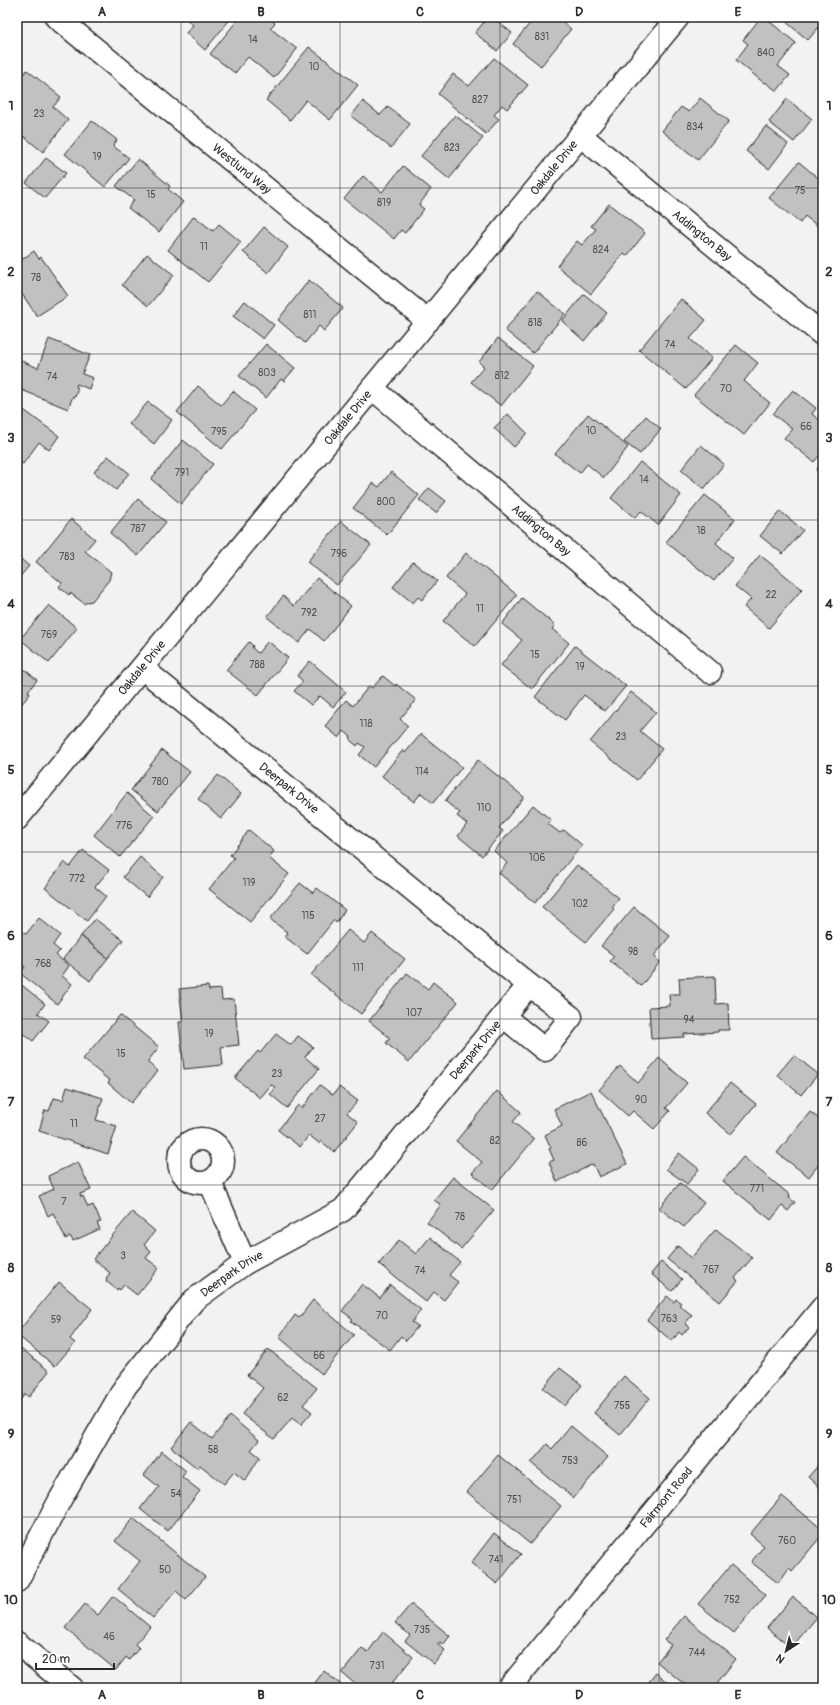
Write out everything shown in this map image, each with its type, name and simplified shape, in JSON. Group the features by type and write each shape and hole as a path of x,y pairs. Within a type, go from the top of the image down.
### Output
{"street":[{"name":"Westlund Way","path":"56,17 428,321"},
{"name":"Oakdale Drive","path":"17,819 678,17"},
{"name":"Addington Bay","path":"580,135 823,335"},
{"name":"Addington Bay","path":"372,388 710,672"},
{"name":"Deerpark Drive","path":"142,668 529,985 571,1017 546,1050 503,1016"},
{"name":"Deerpark Drive","path":"17,1581 61,1498 125,1387 194,1300 245,1263 343,1210 529,985"},
{"path":"210,1182 245,1263"},
{"name":"Fairmont Road","path":"509,1688 823,1307"},
{"path":"17,1642 72,1688"}],"building":[{"path":"184,17 232,17 205,50 186,33 193,25"},
{"path":"240,17 268,17 275,23 270,28 297,49 274,78 248,57 235,73 210,54"},
{"path":"488,17 492,17 512,33 497,51 475,33"},
{"path":"535,17 557,17 571,29 541,66 513,44"},
{"path":"761,17 764,17 796,43 778,66 790,75 777,91 765,82 764,83 736,60 748,44 743,40"},
{"path":"780,17 823,17 823,22 808,40"},
{"path":"309,47 358,85 330,120 306,100 290,120 266,100"},
{"path":"494,58 528,85 507,109 502,105 494,115 499,119 486,134 438,94 453,74 469,86"},
{"path":"27,70 61,97 53,107 68,120 43,152 17,131 17,82"},
{"path":"700,98 729,121 698,160 662,131 681,107 689,112"},
{"path":"787,99 812,119 794,142 769,122"},
{"path":"363,101 380,115 388,107 410,124 391,148 351,116"},
{"path":"455,115 483,138 449,179 421,156"},
{"path":"92,121 117,140 113,146 129,158 105,187 65,154"},
{"path":"766,126 788,144 769,169 746,151"},
{"path":"46,158 66,173 45,198 26,183"},
{"path":"138,159 170,186 168,189 183,202 159,232 128,208 134,200 116,186"},
{"path":"799,162 823,182 823,224 820,228 805,216 800,223 769,198"},
{"path":"403,166 431,189 419,205 424,209 405,233 401,230 394,239 344,199 363,176 382,192"},
{"path":"609,204 645,233 627,256 624,253 591,294 557,266 577,241 582,245 596,229 591,226"},
{"path":"194,216 213,231 219,224 241,242 208,282 168,250"},
{"path":"264,227 288,247 268,273 243,252"},
{"path":"34,251 39,259 41,257 68,296 37,316 20,291 17,293 17,263"},
{"path":"147,254 174,275 148,306 122,285"},
{"path":"309,280 343,308 324,331 319,326 305,343 278,320"},
{"path":"537,291 565,314 533,353 505,330"},
{"path":"584,294 607,313 584,341 562,321"},
{"path":"681,299 706,320 690,339 712,358 686,389 639,350"},
{"path":"245,301 274,325 263,339 233,316"},
{"path":"498,338 533,366 501,406 471,382 484,367 479,362"},
{"path":"49,339 90,355 82,374 93,378 89,389 77,384 76,387 78,388 75,397 73,396 68,409 17,388 17,359 38,368"},
{"path":"266,344 295,368 284,381 281,379 266,398 239,376"},
{"path":"736,345 758,363 744,381 770,403 744,435 694,395"},
{"path":"198,386 221,405 233,391 255,410 222,449 177,412"},
{"path":"793,390 816,408 812,414 823,423 823,451 814,462 784,438 792,429 773,414"},
{"path":"148,402 172,420 154,444 129,424"},
{"path":"17,405 59,436 49,450 39,442 23,464 17,460"},
{"path":"508,414 527,433 514,447 494,428"},
{"path":"588,414 628,447 604,478 587,464 580,473 555,454"},
{"path":"646,416 661,429 640,454 624,442"},
{"path":"183,440 213,464 181,504 151,479"},
{"path":"701,445 724,464 704,489 681,470"},
{"path":"108,456 129,473 116,490 94,472"},
{"path":"823,461 823,476 816,470"},
{"path":"640,462 681,495 658,525 641,511 635,518 611,498"},
{"path":"391,472 419,495 387,535 353,508 373,483 379,487"},
{"path":"429,488 446,501 436,513 419,500"},
{"path":"705,495 735,519 716,543 733,558 714,581 666,542"},
{"path":"138,499 166,522 138,556 110,533"},
{"path":"780,511 803,530 783,554 760,536"},
{"path":"71,519 95,539 85,551 111,572 109,580 92,601 85,604 70,593 69,595 59,587 62,583 36,562"},
{"path":"341,521 371,545 337,585 307,562"},
{"path":"466,553 517,595 475,646 443,621 465,594 446,578"},
{"path":"760,555 802,589 769,628 744,607 751,599 735,586"},
{"path":"17,556 29,566 17,580"},
{"path":"413,562 437,581 422,600 418,597 413,603 393,587"},
{"path":"317,578 351,606 324,641 310,629 299,643 267,617 283,596 294,606"},
{"path":"522,598 555,625 552,629 569,643 532,689 501,665 522,640 502,624"},
{"path":"49,605 77,628 49,663 20,639"},
{"path":"268,641 288,658 258,695 226,670 249,642 253,646 252,648 258,653"},
{"path":"575,646 626,686 605,711 584,695 565,720 535,697"},
{"path":"310,661 346,692 333,707 320,696 311,705 294,691 303,681 297,676"},
{"path":"17,663 37,680 28,691 30,694 20,706 17,703"},
{"path":"383,676 416,700 400,719 408,726 374,767 359,755 365,747 359,743 357,746 350,740 351,737 344,731 339,738 325,726 346,700 353,706 369,686 372,688"},
{"path":"631,692 656,712 640,731 662,749 637,780 590,742"},
{"path":"421,734 462,767 433,803 421,793 414,802 382,776 403,750 405,753"},
{"path":"162,750 190,772 158,811 131,790"},
{"path":"478,760 524,797 499,828 503,831 482,856 458,836 467,824 457,816 460,813 445,801"},
{"path":"218,775 241,794 221,819 198,799"},
{"path":"127,793 154,816 120,857 94,835"},
{"path":"533,805 551,820 548,824 560,833 564,830 582,845 535,903 499,873 507,863 494,851"},
{"path":"249,830 274,851 269,858 289,874 250,922 209,889 234,858 230,855"},
{"path":"83,850 109,870 95,887 106,896 87,921 45,888 64,862 70,867"},
{"path":"140,857 163,877 147,897 123,877"},
{"path":"577,865 619,898 612,907 614,909 586,942 542,907"},
{"path":"300,883 313,893 317,888 345,910 336,923 334,920 307,954 285,937 288,933 270,919"},
{"path":"634,907 670,936 654,956 660,962 641,986 610,961 614,956 601,946"},
{"path":"39,918 60,935 53,945 60,951 56,955 69,966 62,976 72,984 57,1004 20,973 25,967 17,960 17,926 26,934"},
{"path":"95,919 123,940 108,958 81,936"},
{"path":"348,930 364,943 372,933 405,959 361,1014 311,975"},
{"path":"81,936 108,958 90,981 63,959"},
{"path":"407,973 428,989 433,982 458,1002 409,1062 386,1043 390,1038 369,1021"},
{"path":"715,976 716,1004 728,1003 729,1030 684,1034 684,1037 651,1039 649,1007 670,1006 669,994 680,994 679,978"},
{"path":"17,981 45,1004 38,1013 49,1021 33,1041 22,1033 17,1039"},
{"path":"208,986 209,990 221,989 222,1000 234,999 239,1045 221,1047 223,1065 184,1069 179,1022 183,1022 179,989"},
{"path":"120,1015 159,1047 147,1062 158,1071 131,1103 108,1083 110,1081 83,1059"},
{"path":"276,1034 291,1045 298,1036 313,1047 305,1057 319,1069 287,1108 270,1094 275,1087 271,1085 260,1098 235,1078 258,1051 260,1053"},
{"path":"794,1055 818,1074 801,1095 777,1075"},
{"path":"659,1058 687,1083 666,1108 670,1111 654,1129 633,1111 628,1116 599,1090 620,1066 638,1083"},
{"path":"730,1083 756,1104 731,1134 705,1113"},
{"path":"320,1085 333,1095 339,1087 358,1101 347,1113 358,1122 334,1152 321,1141 320,1144 309,1135 300,1147 278,1130 298,1105 302,1108"},
{"path":"67,1087 103,1098 96,1120 117,1126 108,1154 39,1131 45,1110 49,1111 54,1098 63,1100"},
{"path":"497,1091 521,1112 513,1122 534,1139 492,1190 472,1173 482,1162 456,1141"},
{"path":"591,1091 627,1164 599,1177 593,1164 557,1182 549,1162 554,1160 549,1149 551,1148 545,1135 562,1126 554,1109"},
{"path":"810,1112 823,1122 823,1159 809,1177 777,1153"},
{"path":"679,1153 699,1169 687,1184 666,1169"},
{"path":"743,1157 790,1195 789,1198 795,1202 788,1211 782,1206 771,1220 723,1181"},
{"path":"78,1162 91,1190 80,1194 81,1197 83,1196 88,1207 93,1205 101,1222 97,1223 100,1229 73,1241 70,1236 66,1239 53,1213 48,1216 39,1196 54,1189 48,1176"},
{"path":"453,1177 494,1210 461,1249 427,1222 441,1205 434,1200"},
{"path":"680,1183 704,1203 684,1227 659,1208"},
{"path":"132,1212 155,1231 144,1245 151,1252 146,1258 159,1268 137,1295 124,1285 120,1290 118,1288 117,1290 106,1281 106,1278 110,1273 93,1259"},
{"path":"716,1229 752,1258 735,1278 738,1281 720,1302 667,1259 678,1246 691,1258"},
{"path":"430,1237 460,1262 449,1275 458,1282 444,1300 434,1292 426,1302 379,1264 399,1240 416,1254"},
{"path":"661,1262 682,1279 672,1291 651,1274"},
{"path":"59,1282 92,1309 70,1339 75,1343 55,1366 17,1335 17,1333"},
{"path":"362,1284 380,1298 390,1285 421,1310 412,1322 418,1326 406,1341 401,1336 390,1350 351,1321 353,1319 342,1311"},
{"path":"667,1296 674,1302 676,1299 681,1303 679,1305 692,1315 685,1324 689,1327 682,1335 679,1332 672,1341 647,1320"},
{"path":"313,1300 354,1335 322,1374 279,1337 295,1315 299,1318"},
{"path":"17,1345 49,1371 29,1397 25,1394 17,1404"},
{"path":"268,1349 317,1388 303,1405 312,1412 301,1425 292,1418 274,1439 242,1414 263,1388 247,1375"},
{"path":"560,1368 582,1385 565,1406 543,1388"},
{"path":"624,1376 650,1398 620,1435 594,1413"},
{"path":"230,1416 259,1440 251,1450 260,1457 245,1481 234,1472 224,1484 200,1465 197,1468 171,1447 191,1422 212,1439"},
{"path":"571,1426 608,1457 574,1498 531,1463 547,1444 552,1449"},
{"path":"162,1451 186,1471 182,1477 200,1491 168,1531 140,1509 159,1487 144,1475"},
{"path":"498,1455 561,1506 530,1544 467,1492"},
{"path":"823,1460 823,1491 808,1477"},
{"path":"782,1496 823,1530 823,1534 792,1571 789,1568 778,1583 751,1562 764,1546 750,1534"},
{"path":"133,1518 205,1577 186,1600 176,1591 153,1618 118,1589 140,1561 115,1541"},
{"path":"494,1533 521,1554 497,1584 471,1563"},
{"path":"731,1565 766,1595 734,1633 698,1604"},
{"path":"113,1596 150,1627 135,1644 139,1648 129,1660 126,1657 116,1670 65,1628 85,1604 98,1615"},
{"path":"793,1597 817,1617 791,1648 767,1628"},
{"path":"411,1604 450,1636 443,1645 440,1642 437,1644 445,1650 434,1664 405,1641 410,1635 395,1623"},
{"path":"684,1616 736,1659 717,1683 720,1686 719,1688 689,1688 657,1662 671,1645 664,1640"},
{"path":"383,1632 413,1657 388,1688 360,1688 342,1673 362,1648 368,1652"},
{"path":"324,1671 345,1688 311,1688"},
{"path":"656,1673 674,1688 644,1688"}]}
